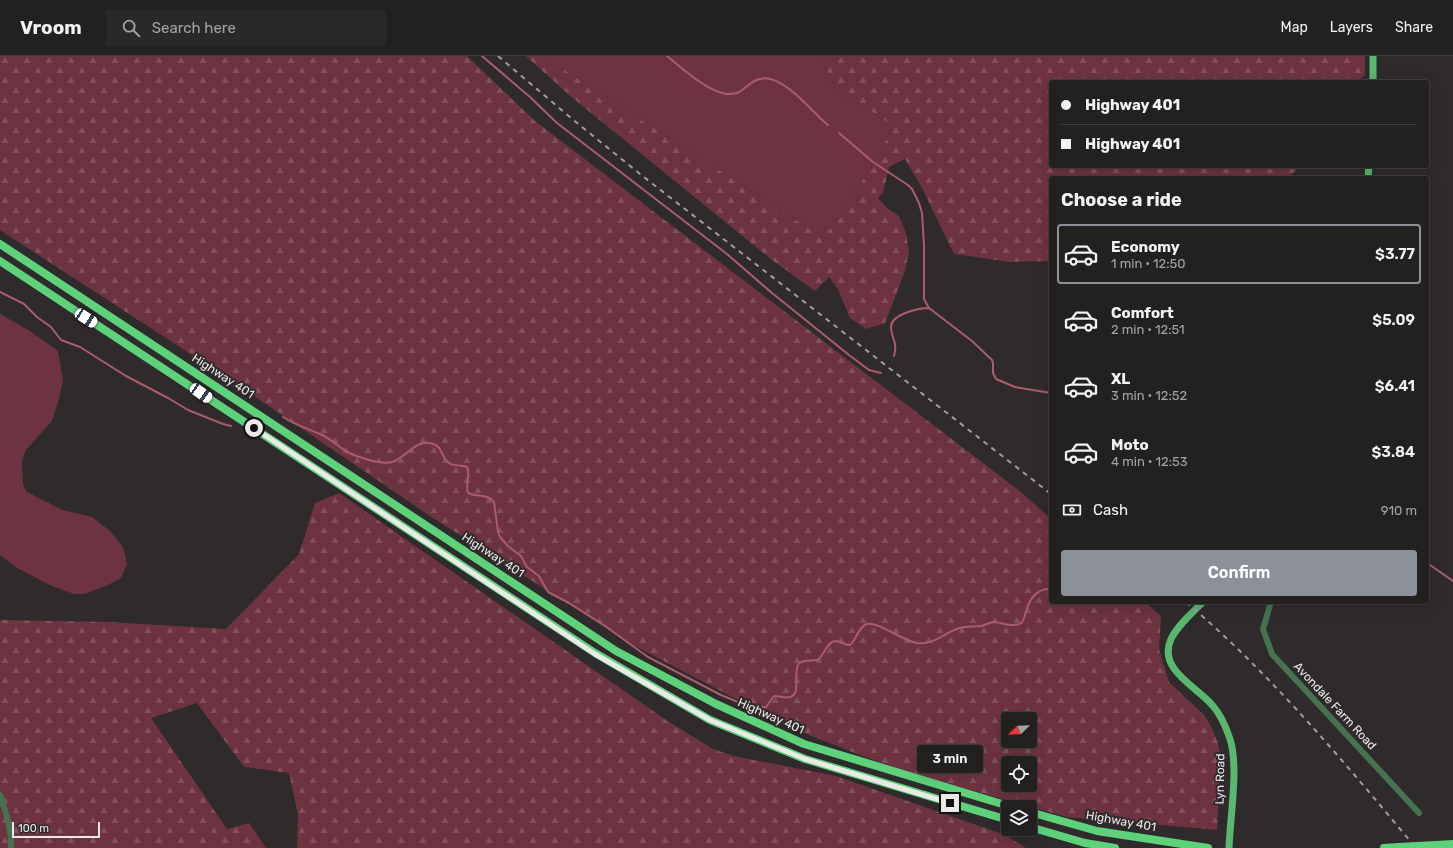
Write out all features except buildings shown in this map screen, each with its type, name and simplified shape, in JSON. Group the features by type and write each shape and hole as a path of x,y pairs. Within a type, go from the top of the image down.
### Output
{"highway":[{"name":"Highway 401","path":"0,244 616,650 716,704 804,744 1001,804"},
{"path":"0,261 595,654 710,720 805,759 1001,818"},
{"name":"Highway 401","path":"1037,814 1097,831 1208,848"},
{"path":"1037,829 1085,843 1115,848"},
{"path":"1384,848 1453,844"}],"main road":[{"path":"1373,80 1374,56"},
{"name":"Lyn Road","path":"1201,604 1181,625 1171,640 1169,652 1171,667 1178,676 1200,693 1214,707 1224,722 1230,740 1234,758 1234,778 1228,848"}],"street":[{"name":"Avondale Farm Road","path":"1271,604 1263,629 1272,654 1420,812"},
{"path":"0,795 8,820 11,848"}],"green space":[{"path":"0,56 467,56 535,121 1021,492 1049,517 1049,604 1147,604 1161,616 1159,649 1169,682 1204,715 1212,728 1218,743 1221,759 1217,830 1067,817 1037,809 1037,800 1007,800 932,779 870,759 789,727 633,645 433,518 235,383 0,230"},
{"path":"526,56 543,56 816,233 834,228 837,220 876,159 893,126 835,88 821,56 1365,56 1365,75 1359,80 1049,80 1049,168 1299,168 1290,176 1049,176 1049,261 1010,262 954,254 922,188 905,159 889,167 883,193 878,198 888,209 899,216 906,233 909,251 905,271 885,323 866,329 850,318 838,289 829,277 815,291 772,260 569,95"},
{"path":"543,56 821,56 835,88 893,126 876,159 837,220 834,228 816,233"},
{"path":"0,314 30,331 58,351 63,380 52,421 26,450 22,461 23,484 26,491 63,510 92,517 110,531 123,547 127,564 121,578 106,586 84,594 74,594 52,586 17,568 0,555"},
{"path":"339,493 669,722 713,749 734,756 836,776 1001,834 1001,836 1007,836 1026,848 297,848 298,815 289,773 244,767 197,703 151,718 227,829 249,823 266,848 0,848 0,620 109,622 226,629 299,554 315,503"}],"waterway":[{"path":"482,56 530,97 557,123 727,254 772,293 849,355 869,370 881,373"},
{"path":"667,56 691,76 712,89 723,93 732,94 741,91 754,81 765,78 778,82 793,92 828,125"},
{"path":"839,133 873,162 912,189 922,213 924,245 924,299 929,308 972,341 992,360 993,373 996,379 1015,387 1049,393"},
{"path":"0,292 24,304 37,317 51,327 61,340 80,347 126,376 188,410 231,426"},
{"path":"894,356 895,344 891,328 892,323 895,319 906,313 929,308"},
{"path":"283,417 297,425 325,437 347,452 375,461 387,463 392,462 414,447 424,443 434,444 440,449 444,458 449,463 467,467 468,493 492,499 494,502 500,537 508,546 521,556 527,567 539,576 548,592 569,603 605,626 648,657 721,695 755,708 766,707 774,696 790,697 794,695 796,688 796,672 799,663 818,660 830,643 835,641 850,645 860,630 867,624 877,625 905,639 917,643 924,643 935,640 962,627 981,626 993,622 1009,625 1019,624 1023,621 1032,598 1038,592 1049,589"},
{"path":"1429,564 1453,581"}],"railway":[{"path":"498,56 640,174 1049,492"},
{"path":"1188,604 1218,630 1278,689 1416,848"}],"route":[{"path":"254,428 595,654 710,720 805,759 950,803"}]}
